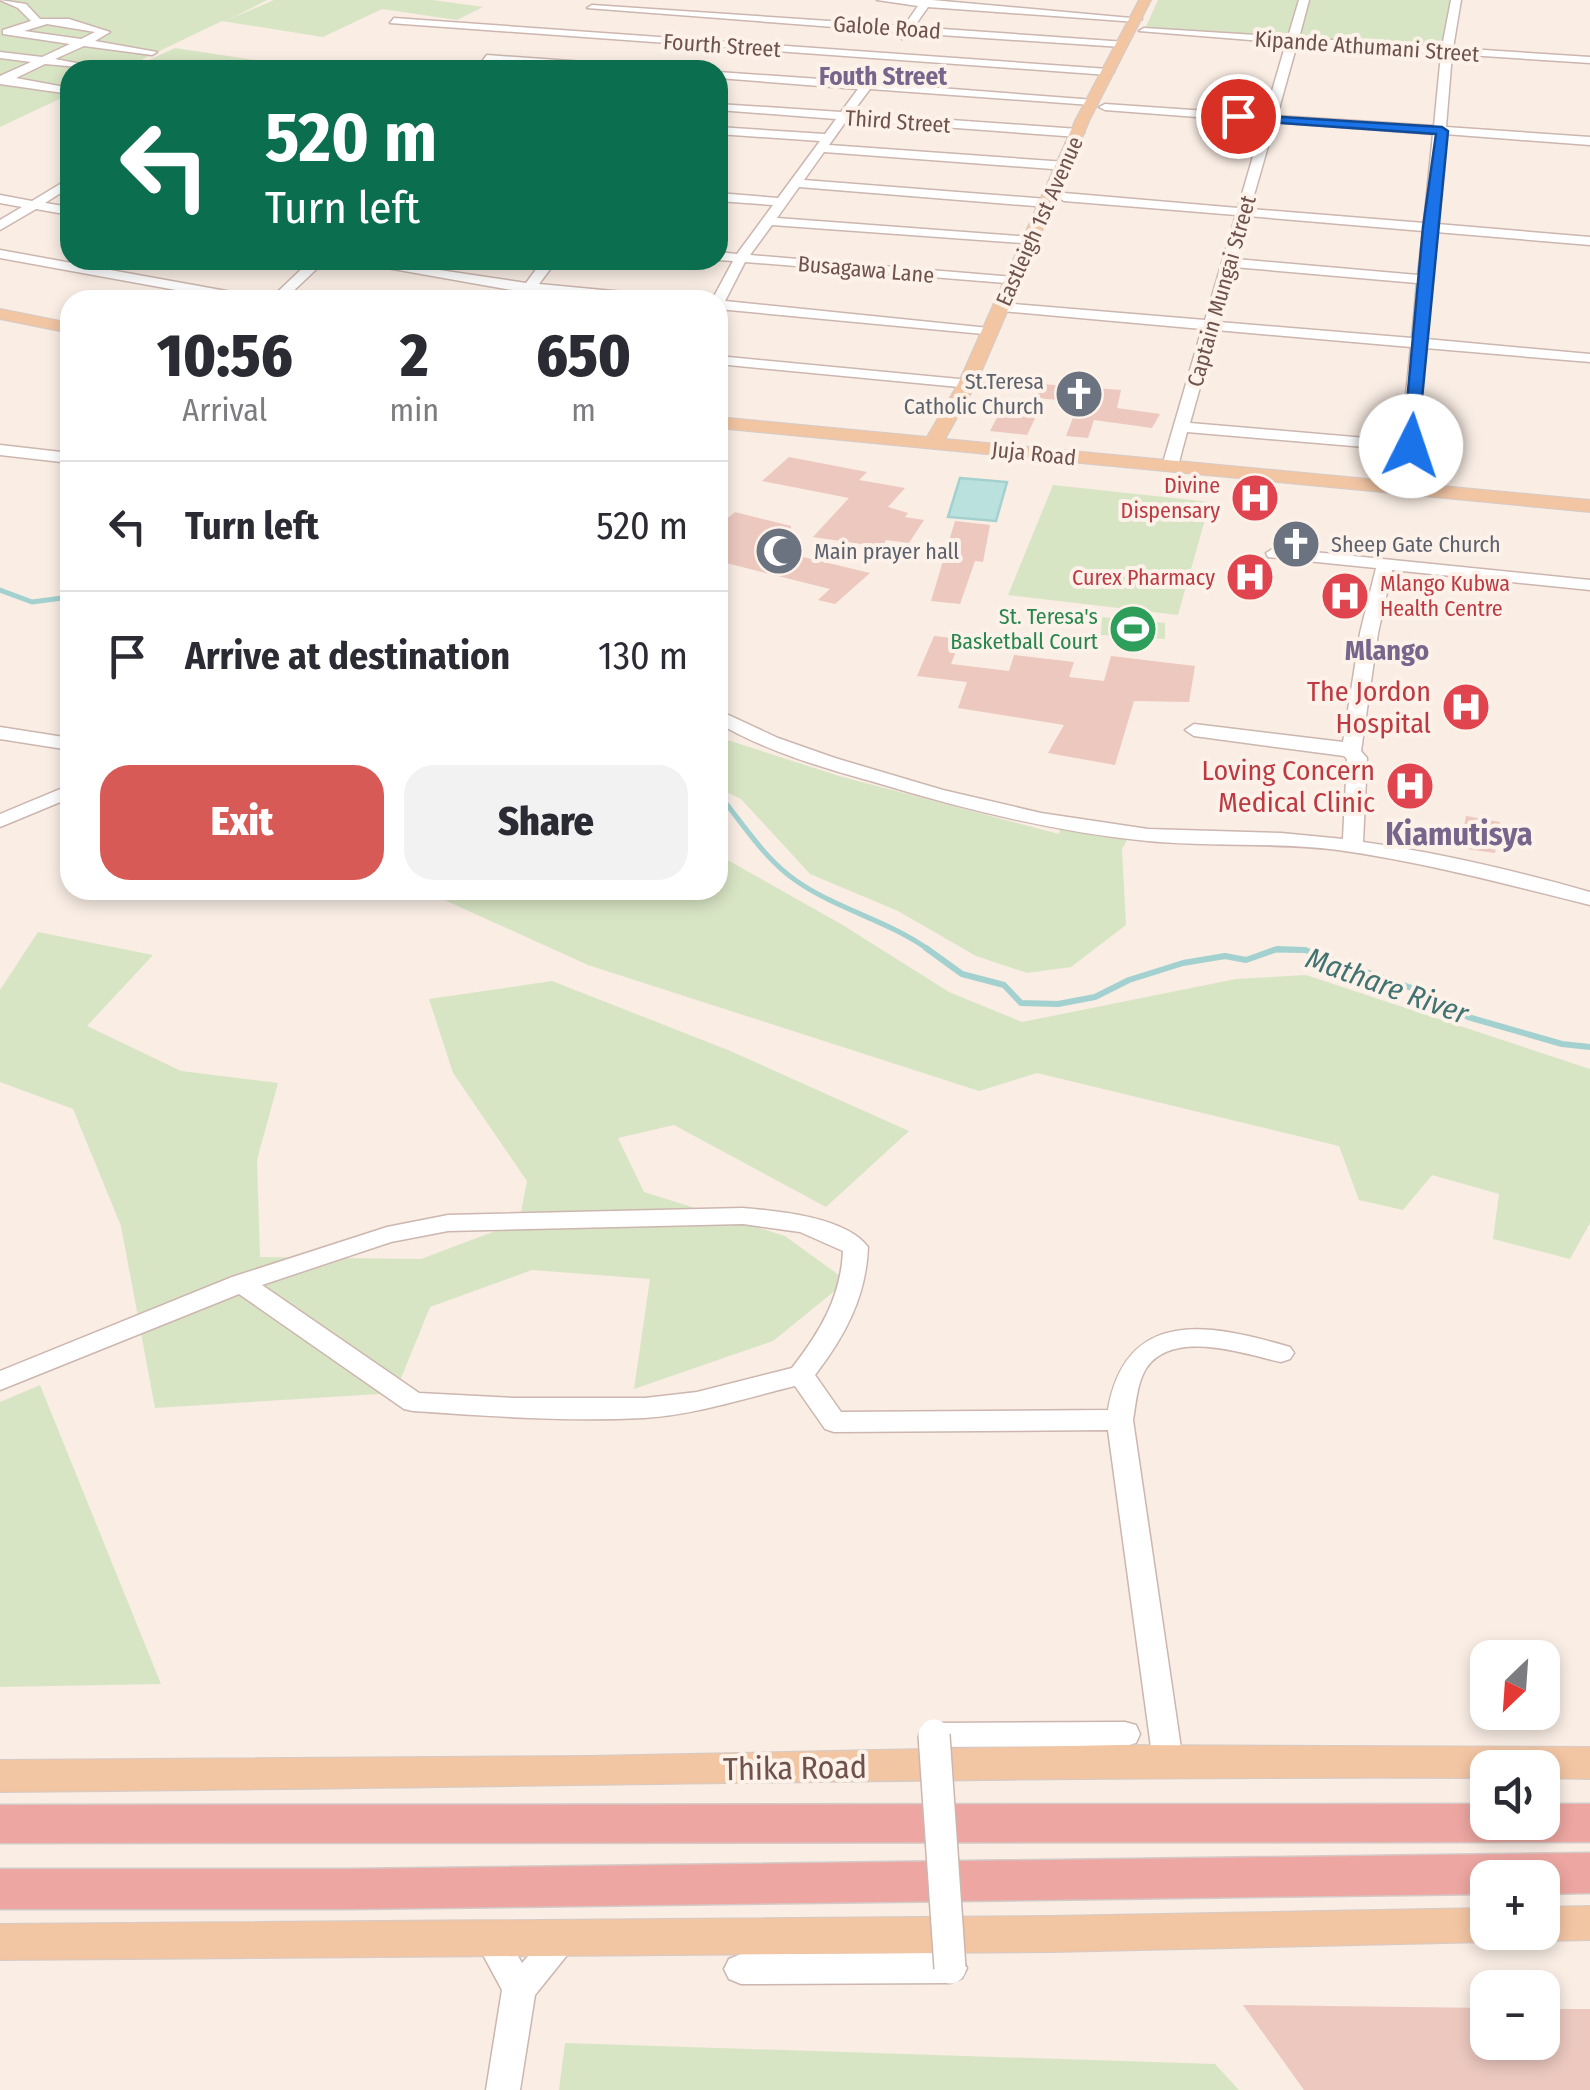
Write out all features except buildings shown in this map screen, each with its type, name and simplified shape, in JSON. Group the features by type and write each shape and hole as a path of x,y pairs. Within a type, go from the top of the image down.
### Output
{"highway":[{"name":"Thika Road","path":"0,1824 1590,1823"},
{"path":"0,1889 427,1888 1590,1872"}],"main road":[{"name":"Eastleigh 1st Avenue","path":"948,435 1010,308 1078,133 1098,105 1140,25 1145,0"},
{"name":"Eastleigh 1st Avenue","path":"973,385 988,332 1010,308 1014,281 1032,240 1087,155 1108,72 1122,44 1158,0"},
{"path":"0,314 60,326"},
{"name":"Juja Road","path":"728,424 878,437 948,435 991,449 1590,506"},
{"name":"Thika Road","path":"0,1776 590,1772 1168,1762 1590,1763"},
{"path":"1560,1924 1590,1923"},
{"path":"0,1942 491,1940 1470,1925"}],"street":[{"path":"3,0 22,6 35,19"},
{"name":"Kipande Athumani Street","path":"882,0 926,1 1292,41 1590,60"},
{"name":"Captain Mungai Street","path":"1170,466 1304,0"},
{"path":"1404,490 1447,52 1456,0"},
{"path":"724,290 740,258 798,183 926,1"},
{"path":"544,52 596,4"},
{"name":"Galole Road","path":"596,4 1122,44"},
{"path":"2,79 104,31 35,19 6,32"},
{"name":"Fourth Street","path":"394,21 516,31 544,52 888,56 1108,72"},
{"path":"6,32 152,52"},
{"path":"487,58 544,52 593,60"},
{"path":"2,55 60,63"},
{"path":"728,75 1590,141"},
{"path":"2,79 60,88"},
{"name":"Third Street","path":"728,109 1078,133"},
{"path":"728,131 1066,166"},
{"path":"798,183 1243,212 1590,240"},
{"path":"0,226 60,188"},
{"path":"728,198 783,202"},
{"path":"0,199 60,209"},
{"path":"769,221 1032,240"},
{"path":"0,254 60,265"},
{"name":"Busagawa Lane","path":"728,257 1014,281"},
{"path":"1228,262 1425,280"},
{"path":"88,270 199,290"},
{"path":"287,290 308,270"},
{"path":"411,270 541,290"},
{"path":"529,289 543,270"},
{"path":"728,304 988,332"},
{"path":"1010,308 1590,358"},
{"path":"728,361 973,385"},
{"path":"1182,426 1411,446"},
{"path":"0,450 60,457"},
{"path":"1274,553 1590,586"},
{"path":"1351,752 1384,565"},
{"path":"728,721 838,765 1052,823 1164,836 1283,839 1353,847 1505,874 1590,899"},
{"path":"1194,730 1340,747 1351,752 1357,758 1358,776 1353,847"},
{"path":"0,734 60,743"},
{"path":"0,820 60,795"},
{"path":"0,1381 241,1283 387,1235 448,1224 743,1216 792,1220 834,1232 856,1247 856,1276 848,1306 801,1375 696,1402 645,1408 514,1408 413,1402 241,1283"},
{"path":"1168,1762 1120,1420 1126,1376 1135,1359 1177,1339 1202,1337 1281,1353"},
{"path":"801,1375 834,1422 1120,1420"},
{"path":"741,1969 950,1968 934,1735 1125,1734"},
{"path":"503,2090 519,1989 564,1939"},
{"path":"491,1940 519,1989"}],"green space":[{"path":"0,0 267,0 230,19 274,0 433,0 483,7 457,20 382,9 323,37 222,21 141,60 60,60 60,99 0,127"},
{"path":"1158,0 1456,0 1447,52 1144,31"},
{"path":"175,48 254,60 149,60"},
{"path":"1053,485 1210,502 1178,615 1008,595"},
{"name":"St. Teresa's Basketball Court","path":"1102,617 1165,623 1165,639 1101,635"},
{"path":"728,740 839,776 1059,834 1060,829 1128,838 1122,849 1126,925 1071,967 1027,973 976,956 898,911 810,874 741,799 728,793"},
{"path":"728,860 841,924 949,992 1022,1022 1236,979 1306,975 1590,1069 1590,1223 1570,1259 1493,1239 1499,1194 1432,1175 1403,1210 1359,1200 1339,1146 1037,1073 979,1091 588,965 444,900 728,900"},
{"path":"38,932 153,955 87,1026 181,1071 278,1083 257,1160 260,1257 421,1259 519,1222 527,1181 453,1073 429,999 552,981 728,1050 909,1131 826,1207 674,1125 618,1138 644,1192 785,1236 847,1281 773,1341 634,1389 650,1279 532,1270 430,1307 395,1393 155,1408 121,1226 73,1109 0,1082 0,990"},
{"path":"40,1385 161,1684 0,1687 0,1402"},
{"path":"565,2043 1215,2064 1239,2090 559,2090"}],"water":[{"path":"960,478 1007,482 996,521 948,517"}],"waterway":[{"name":"Mathare River","path":"0,590 32,602 60,598"},
{"name":"Mathare River","path":"728,806 768,855 798,882 928,949"},
{"name":"Mathare River","path":"928,949 962,974 1004,985 1021,1003 1058,1004 1095,997 1129,980 1183,963 1225,956 1246,960 1274,950"},
{"name":"Mathare River","path":"1274,950 1305,950"},
{"name":"Mathare River","path":"1274,950 1305,950"},
{"name":"Mathare River","path":"1305,950 1431,995 1468,1017 1562,1044 1590,1047"}],"place":[{"name":"St.Teresa Catholic Church","path":"1079,394"},
{"name":"Divine Dispensary","path":"1255,498"},
{"name":"Sheep Gate Church","path":"1296,544"},
{"name":"Main prayer hall","path":"779,551"},
{"name":"Curex Pharmacy","path":"1250,577"},
{"name":"Mlango Kubwa Health Centre","path":"1345,596"},
{"name":"St. Teresa's Basketball Court","path":"1133,629"},
{"name":"The Jordon Hospital","path":"1466,707"},
{"name":"Loving Concern Medical Clinic","path":"1410,786"}],"district":[{"name":"Fouth Street","path":"883,76"},
{"name":"Mlango","path":"1387,650"},
{"name":"Kiamutisya","path":"1459,834"}],"route":[{"path":"1238,116 1442,131 1429,227 1411,446"}]}
